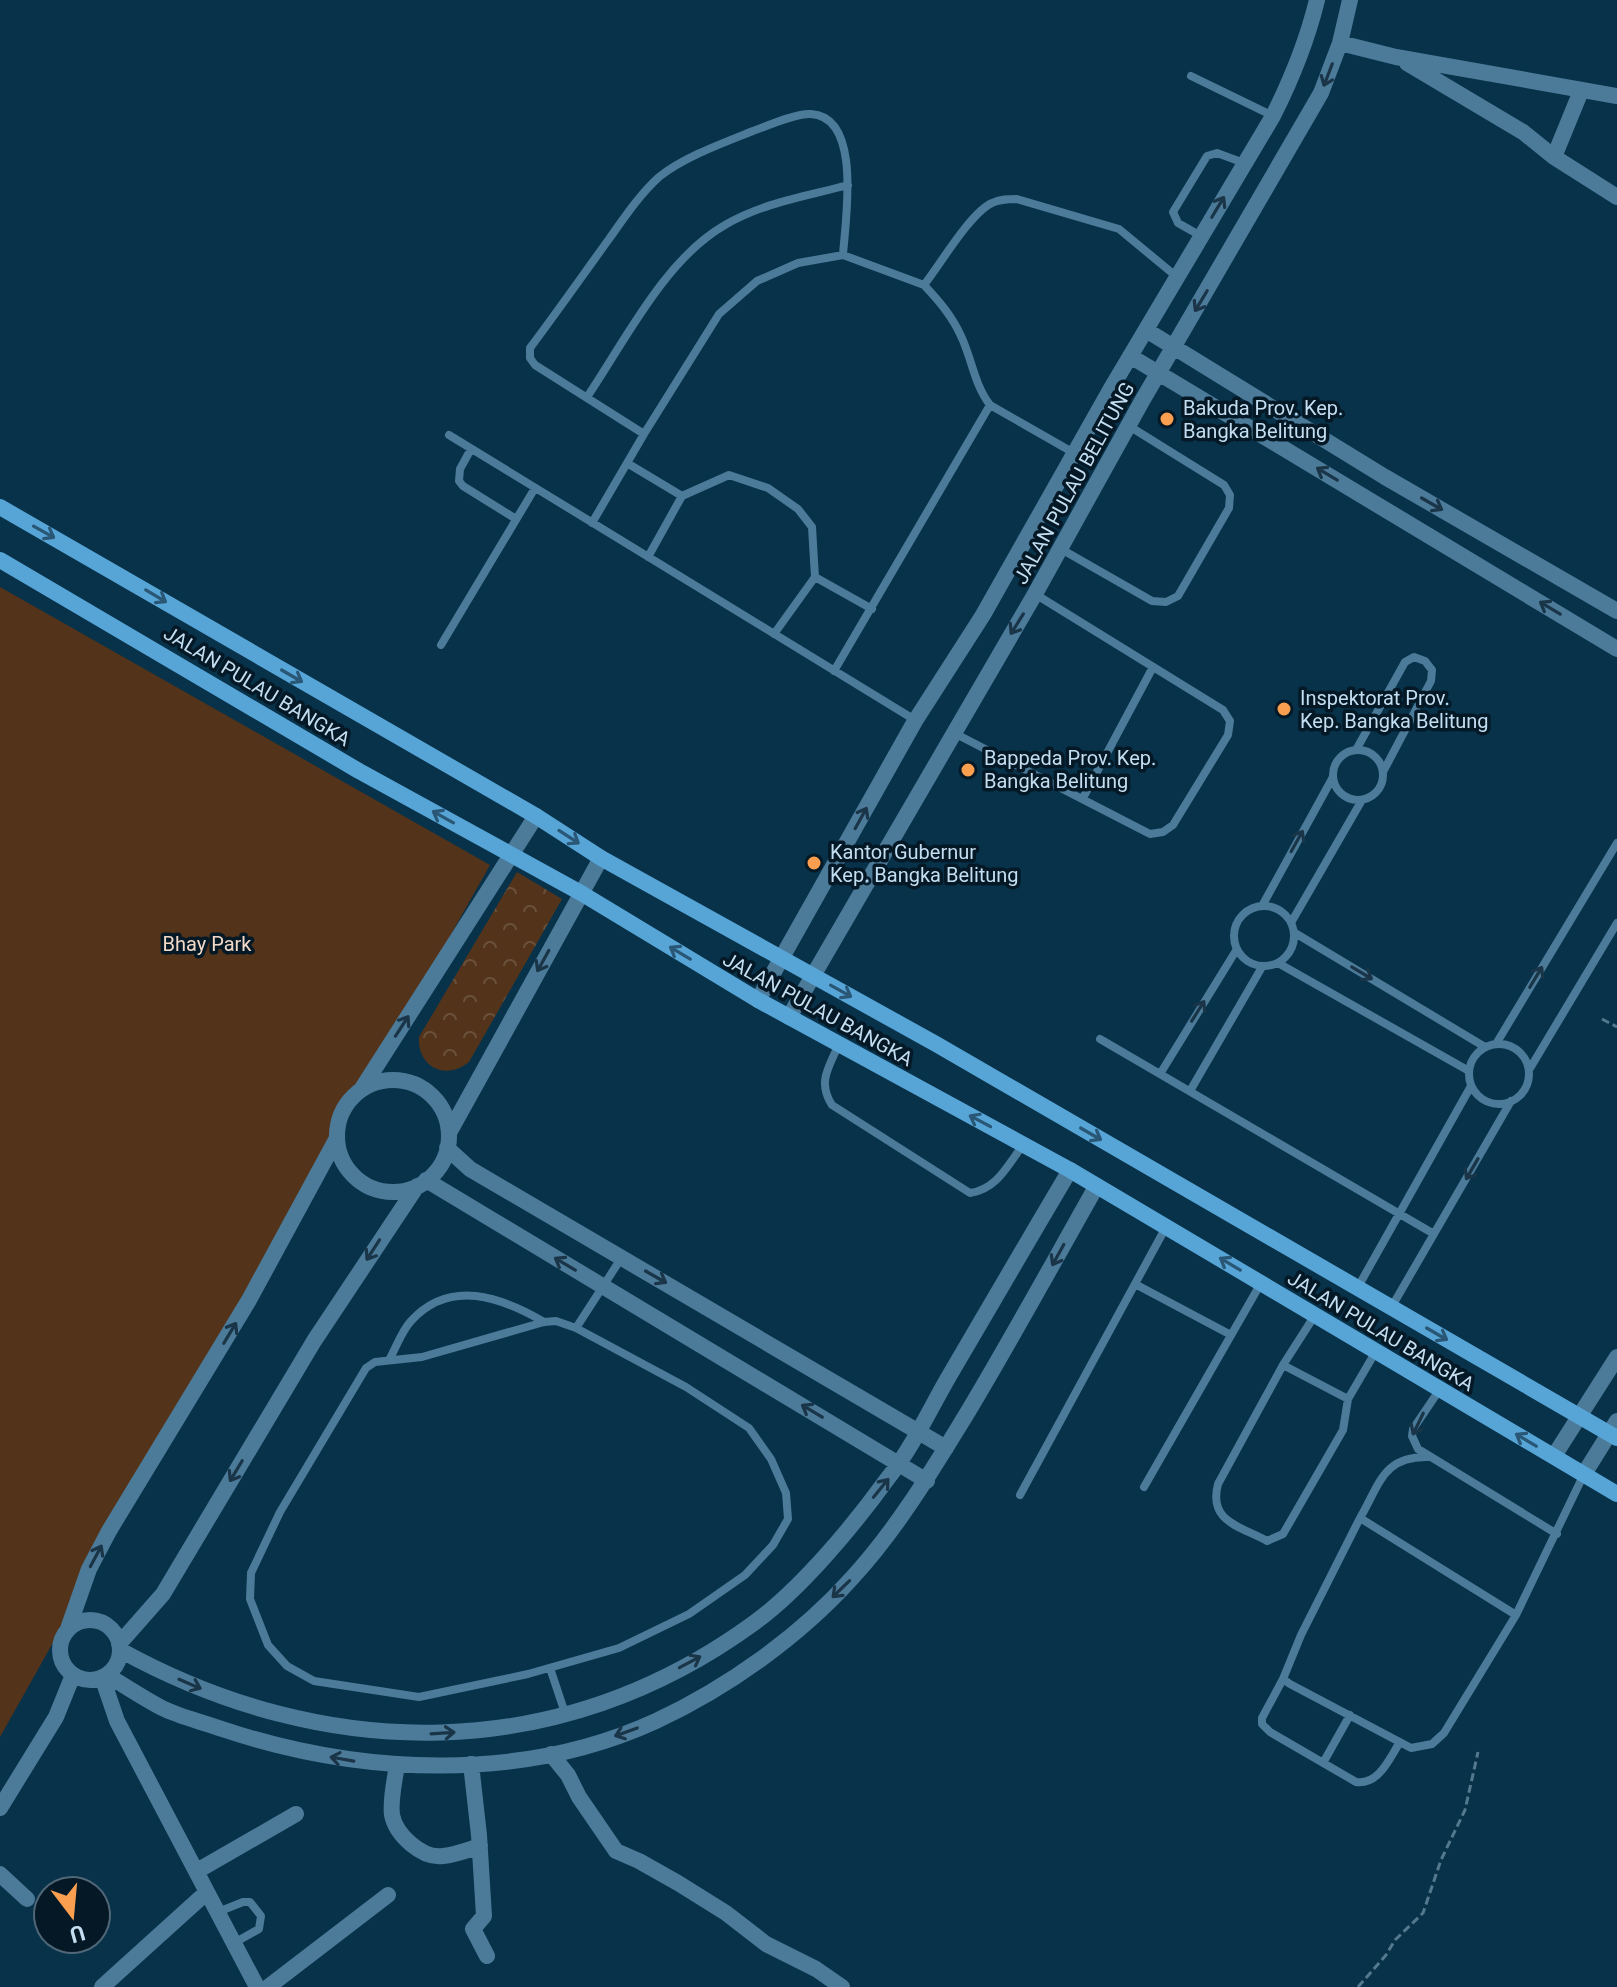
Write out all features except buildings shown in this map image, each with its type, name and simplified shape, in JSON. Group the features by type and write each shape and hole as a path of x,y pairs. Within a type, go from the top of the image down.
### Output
{"main road":[{"name":"JALAN PULAU BANGKA","path":"0,507 536,816 601,858 936,1044 1580,1416 1614,1431"},
{"name":"JALAN PULAU BANGKA","path":"0,560 159,650 359,771 581,893 758,1000 1070,1170 1617,1494"}],"street":[{"name":"JALAN PULAU BELITUNG","path":"758,1000 915,721 983,615 1130,356 1273,116 1309,34 1317,0"},
{"name":"JALAN PULAU BELITUNG","path":"789,1017 1321,93 1340,43 1350,0"},
{"path":"1340,43 1396,57 1617,96"},
{"path":"1396,57 1523,132 1554,157 1617,197"},
{"path":"1554,157 1581,91"},
{"path":"1146,330 1385,477 1617,611"},
{"path":"1130,356 1617,649"},
{"path":"536,816 360,1091 340,1117 337,1138 249,1300 109,1531 89,1569 60,1644 60,1656 73,1675 90,1680 104,1676 115,1666 120,1647 163,1594 314,1341 422,1183 441,1164 448,1140 601,858"},
{"path":"360,1091 390,1080 412,1083 431,1094 448,1122 448,1140 470,1169 946,1448"},
{"path":"337,1138 343,1160 364,1184 396,1191 422,1183 603,1286 927,1481"},
{"path":"68,1629 84,1620 101,1622 115,1633 120,1647 160,1671 223,1697 296,1719 353,1730 417,1734 488,1730 565,1714 654,1682 756,1622 844,1534 898,1463 1070,1170"},
{"path":"104,1676 164,1709 251,1738 345,1759 397,1764 471,1764 551,1754 654,1722 712,1691 759,1659 808,1620 850,1580 887,1538 927,1481 1096,1187"},
{"path":"1554,1456 1617,1357"},
{"path":"1584,1474 1614,1431"},
{"path":"0,1808 56,1717 73,1675"},
{"path":"104,1676 117,1721 257,1987"},
{"path":"551,1754 568,1775 579,1797 616,1851 678,1883 726,1913 766,1944 816,1969 842,1987"},
{"path":"397,1764 393,1819 416,1848 441,1857 480,1846"},
{"path":"471,1764 484,1918 473,1929 487,1956"},
{"path":"197,1871 296,1814"},
{"path":"0,1874 27,1899"},
{"path":"102,1987 207,1892"},
{"path":"268,1987 388,1895"}],"lane":[{"path":"1191,76 1273,116"},
{"path":"644,434 535,365 530,358 530,348 629,211 660,177 709,148 771,124 810,113 824,118 837,131 845,146 848,185 843,255"},
{"path":"1201,236 1178,223 1173,212 1207,156 1217,153 1244,163"},
{"path":"587,397 687,252 724,225 761,208 848,185"},
{"path":"924,285 976,215 989,204 1017,199 1119,229 1177,277"},
{"path":"592,523 719,314 757,281 798,263 843,255 924,285 948,313 962,338 983,395 990,405 1074,453"},
{"path":"834,671 990,405"},
{"path":"1061,549 1152,601 1166,602 1178,596 1229,508 1230,495 1224,485 1129,426"},
{"path":"449,435 915,721"},
{"path":"471,449 460,469 459,481 516,519"},
{"path":"627,463 682,496"},
{"path":"648,557 682,496 729,475 768,488 798,509 812,527 815,577 774,634"},
{"path":"441,645 535,488"},
{"path":"815,577 872,609"},
{"path":"953,733 1150,834 1163,832 1173,825 1228,735 1230,721 1223,710 1035,594"},
{"path":"1262,906 1333,777 1339,759 1356,750 1405,662 1414,657 1425,661 1432,670 1431,681 1383,772 1378,791 1362,800 1292,921"},
{"path":"1083,798 1153,667"},
{"path":"1356,750 1374,756 1383,772"},
{"path":"1333,777 1341,794 1349,799 1362,800"},
{"path":"1496,1044 1617,843"},
{"path":"1262,906 1284,912 1292,921 1295,933 1289,955 1278,963 1262,967 1244,959 1234,938 1235,926 1241,916 1250,909 1262,906"},
{"path":"1529,1070 1617,923"},
{"path":"1295,933 1485,1047"},
{"path":"1160,1074 1237,949"},
{"path":"1278,963 1469,1071"},
{"path":"1190,1091 1262,967"},
{"path":"1100,1039 1434,1234"},
{"path":"839,1044 824,1081 824,1093 832,1105 970,1193 984,1191 994,1183 1024,1145"},
{"path":"1391,1308 1511,1101 1523,1092 1528,1082 1526,1059 1518,1050 1508,1045 1485,1047 1476,1054 1469,1071 1471,1086 1478,1096 1488,1102 1511,1101"},
{"path":"1357,1288 1471,1086"},
{"path":"1020,1495 1167,1227"},
{"path":"576,1328 622,1257"},
{"path":"1144,1487 1261,1283"},
{"path":"1135,1284 1231,1335"},
{"path":"389,1360 408,1324 423,1310 449,1298 472,1295 490,1297 516,1306 544,1322"},
{"path":"1315,1315 1283,1365 1218,1484 1215,1508 1220,1515 1267,1541 1283,1534 1343,1430 1348,1399 1376,1350"},
{"path":"556,1321 576,1328 686,1387 749,1428 771,1459 786,1493 788,1519 773,1545 745,1575 689,1614 619,1648 550,1668 419,1697 314,1681 287,1666 268,1645 250,1599 251,1573 280,1512 366,1368 375,1362 422,1357 544,1322 556,1321"},
{"path":"1283,1365 1348,1399"},
{"path":"1440,1389 1413,1429 1412,1436 1418,1449 1557,1534"},
{"path":"1400,1742 1377,1776 1368,1783 1356,1782 1270,1732 1262,1724 1262,1718 1360,1518 1391,1465 1406,1458 1430,1457"},
{"path":"1283,1679 1411,1748 1432,1744 1444,1733 1516,1615 1584,1474"},
{"path":"1360,1518 1516,1615"},
{"path":"550,1668 565,1714"},
{"path":"1323,1763 1350,1715"},
{"path":"218,1912 250,1902 261,1916 259,1929 234,1943"}],"path":[{"path":"1602,1019 1617,1027"},
{"path":"1358,1987 1395,1940 1423,1913 1441,1860 1465,1810 1478,1752"}],"green space":[{"name":"Bhay Park","path":"0,587 490,865 0,1737"},
{"path":"517,872 562,899 469,1062 451,1070 435,1068 423,1056 419,1037"}],"place":[{"name":"Bakuda Prov. Kep. Bangka Belitung","path":"1167,419"},
{"name":"Inspektorat Prov. Kep. Bangka Belitung","path":"1284,709"},
{"name":"Bappeda Prov. Kep. Bangka Belitung","path":"968,770"},
{"name":"Kantor Gubernur Kep. Bangka Belitung","path":"814,863"}]}
